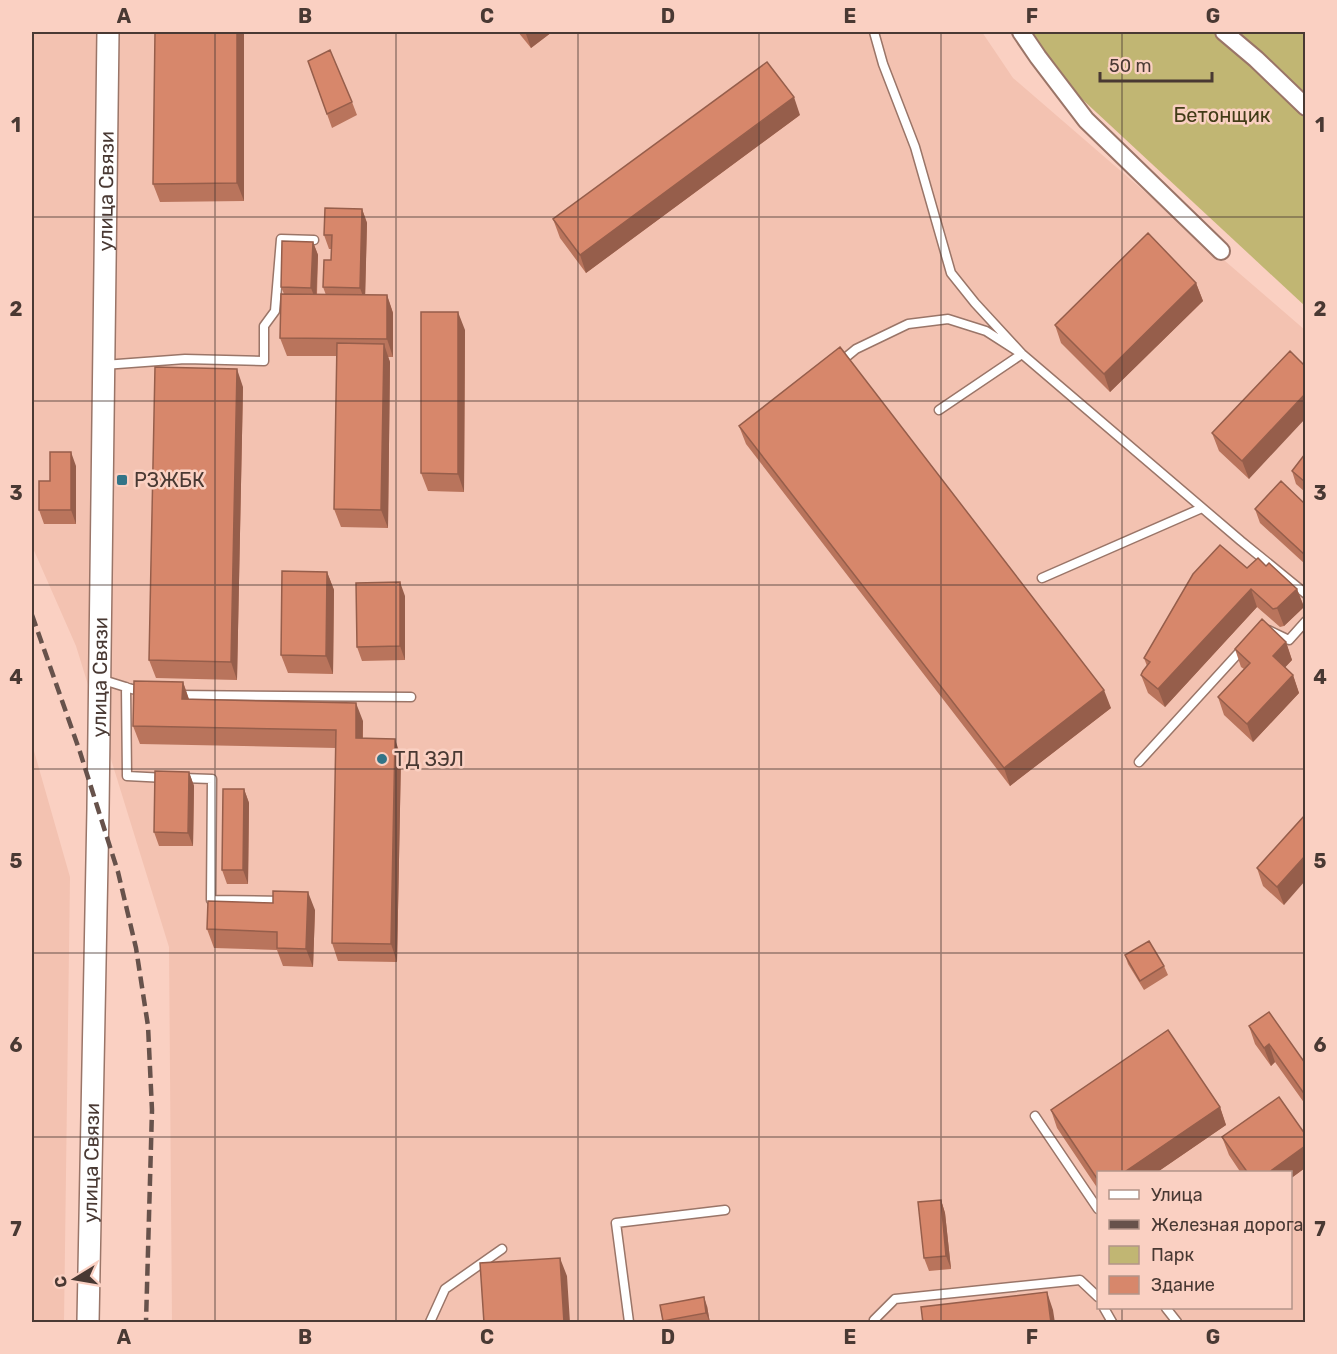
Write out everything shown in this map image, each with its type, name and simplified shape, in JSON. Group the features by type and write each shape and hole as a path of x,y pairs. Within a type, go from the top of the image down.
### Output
{"street":[{"name":"улица Связи","path":"88,1323 100,679 108,32"},
{"path":"1020,32 1086,120 1221,251"},
{"path":"1224,32 1256,59 1305,107"}],"lane":[{"path":"874,32 883,64 915,147 951,273 1022,354 1305,594"},
{"path":"104,365 185,359 264,361 264,326 275,311 281,239 314,240"},
{"path":"830,370 856,350 908,324 948,320 986,331 1022,354"},
{"path":"939,411 1022,354"},
{"path":"1042,578 1202,508"},
{"path":"1262,627 1289,640 1305,621"},
{"path":"1139,762 1247,644"},
{"path":"100,679 151,693"},
{"path":"126,687 127,776 212,779 211,900 290,902"},
{"path":"172,695 411,697"},
{"path":"1035,1116 1097,1208"},
{"path":"629,1323 616,1223 725,1210"},
{"path":"429,1323 445,1289 502,1249"},
{"path":"874,1323 874,1320 895,1299 1080,1280 1097,1297"},
{"path":"1105,1309 1112,1323"},
{"path":"1168,1309 1177,1323"}],"shaded area":[{"path":"32,32 982,32 1013,78 1305,330 1305,1322 172,1322 169,947 76,646 32,546"},
{"path":"32,744 70,877 64,1322 32,1322"}],"green space":[{"name":"Бетонщик","path":"1022,32 1305,32 1305,306 1041,61"}],"building":[{"path":"155,32 237,32 237,183 153,184"},
{"path":"330,50 352,102 327,114 308,61"},
{"path":"767,62 794,97 580,255 553,219"},
{"path":"325,208 362,209 360,288 323,287 324,260 331,260 332,235 324,235"},
{"path":"1148,233 1196,283 1104,374 1055,325"},
{"path":"282,241 313,242 311,288 281,287"},
{"path":"281,294 387,295 387,339 280,338"},
{"path":"421,312 458,312 458,474 421,473"},
{"path":"337,343 384,344 381,510 334,509"},
{"path":"840,347 1104,690 1004,768 739,426"},
{"path":"1290,351 1305,366 1305,394 1242,461 1212,433"},
{"path":"155,367 237,369 231,662 149,660"},
{"path":"50,452 71,452 71,510 39,510 39,481 50,481"},
{"path":"1305,454 1305,482 1292,471"},
{"path":"1281,481 1305,504 1305,555 1255,509"},
{"path":"1220,545 1247,568 1258,558 1266,566 1269,563 1297,589 1273,609 1251,589 1158,689 1141,675 1150,662 1144,658 1193,574"},
{"path":"282,571 327,572 326,656 281,655"},
{"path":"400,582 400,646 357,647 356,583"},
{"path":"1262,619 1286,642 1273,656 1293,675 1247,724 1218,697 1250,663 1235,649"},
{"path":"134,681 183,682 182,699 356,703 356,738 395,739 391,944 332,943 336,730 133,726"},
{"path":"155,771 189,772 188,833 154,832"},
{"path":"223,789 244,789 243,870 222,870"},
{"path":"1305,815 1305,856 1277,887 1257,868"},
{"path":"273,891 308,892 306,949 277,948 277,932 207,929 208,901 273,903"},
{"path":"1149,941 1164,966 1140,981 1125,955"},
{"path":"1269,1012 1305,1063 1305,1095 1269,1044 1264,1048 1249,1026"},
{"path":"1168,1030 1220,1107 1126,1171 1097,1171 1097,1179 1051,1110"},
{"path":"1279,1097 1305,1134 1305,1146 1271,1171 1247,1171 1222,1137"},
{"path":"941,1200 946,1256 924,1258 918,1202"},
{"path":"560,1258 564,1323 484,1323 480,1263"},
{"path":"1047,1292 1051,1323 923,1323 921,1307"},
{"path":"704,1297 706,1313 663,1321 660,1305"}],"railway":[{"path":"32,615 80,752 118,872 136,948 148,1026 152,1110 146,1322"}],"place":[{"name":"РЗЖБК","path":"122,480"},
{"name":"ТД ЗЭЛ","path":"382,759"}]}
